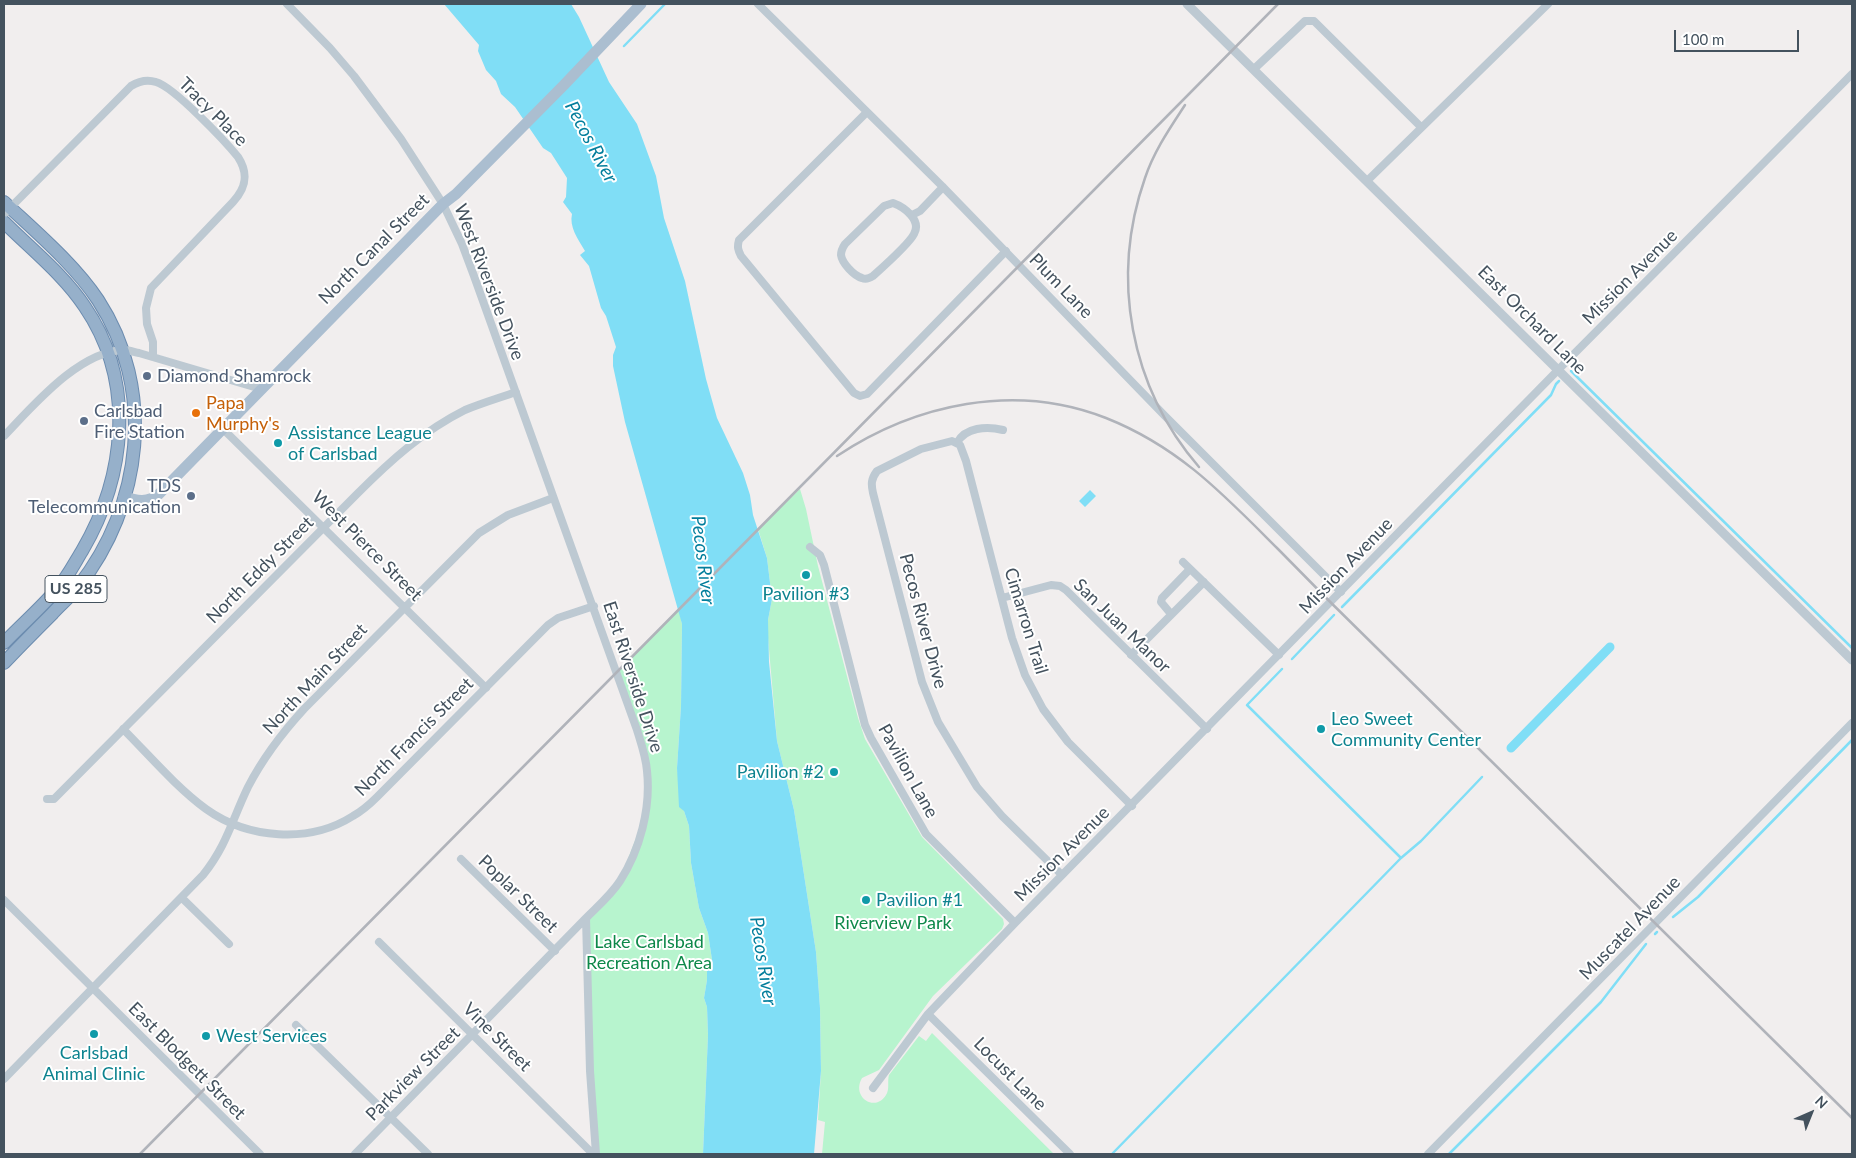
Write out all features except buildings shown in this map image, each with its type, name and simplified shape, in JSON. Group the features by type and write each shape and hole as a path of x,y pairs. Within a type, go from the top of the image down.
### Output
{"highway":[{"name":"US 285","path":"4,663 78,587 105,545 114,527 124,497 133,458 136,427 133,392 124,350 108,316 85,283 6,208"},
{"name":"US 285","path":"4,222 74,292 96,325 108,353 119,398 120,440 113,478 100,517 85,546 57,589 4,643"},
{"path":"100,517 113,502 124,497"}],"main road":[{"name":"North Canal Street","path":"124,497 146,501 153,499 642,4"}],"street":[{"name":"West Riverside Drive","path":"287,4 330,48 375,102 402,139 443,204 462,244 553,498"},
{"name":"Plum Lane","path":"758,4 944,187 1166,416 1341,592"},
{"name":"East Orchard Lane","path":"1187,4 1368,180 1852,660"},
{"path":"1368,180 1548,4"},
{"path":"1254,69 1300,24 1305,21 1314,21 1421,127"},
{"name":"Mission Avenue","path":"873,1088 928,1014 1062,875 1852,74"},
{"name":"Tracy Place","path":"6,208 121,94 138,82 151,81 164,85 182,100 232,150 243,165 245,183 243,190 158,279 148,293 146,315 153,342 153,357"},
{"path":"867,112 740,240 738,245 741,256 854,394 860,396 867,394 1006,251"},
{"path":"912,216 920,211 944,187"},
{"path":"893,203 912,216 916,225 914,235 873,276 866,279 861,278 846,264 841,253 846,244 884,206 893,203"},
{"path":"4,436 65,376 98,356 124,350 261,389"},
{"name":"North Eddy Street","path":"47,799 54,799 388,463 424,434 467,410 516,392"},
{"name":"Pecos River Drive","path":"1003,430 993,427 974,430 960,436 957,443 952,441 920,449 877,471 872,477 871,483 922,682 938,722 977,787 1002,816 1062,875"},
{"name":"West Pierce Street","path":"223,429 486,688"},
{"name":"Cimarron Trail","path":"957,443 963,451 966,461 1021,665 1044,709 1068,742 1132,806"},
{"name":"East Riverside Drive","path":"553,498 594,606 637,730 645,759 647,783 644,820 633,855 619,882 610,894 555,951"},
{"name":"North Main Street","path":"4,1080 182,898 215,860 233,824 248,787 281,734 304,709 480,533 508,515 553,498"},
{"name":"Pavilion Lane","path":"810,547 820,555 824,566 865,725 871,738 926,834 1016,923"},
{"path":"1183,562 1279,655"},
{"path":"1171,614 1161,602 1162,598 1190,569"},
{"path":"1131,654 1204,582"},
{"name":"San Juan Manor","path":"1002,598 1051,585 1060,586 1206,729"},
{"name":"North Francis Street","path":"123,729 189,795 206,809 233,824 264,833 304,833 328,828 353,816 377,797 548,625 558,618 594,606"},
{"name":"Muscatel Avenue","path":"1428,1154 1852,723"},
{"name":"Poplar Street","path":"461,859 555,951"},
{"path":"182,898 229,944"},
{"name":"East Blodgett Street","path":"4,900 260,1154"},
{"path":"586,918 590,1070 595,1154"},
{"name":"Vine Street","path":"379,942 595,1154"},
{"name":"Parkview Street","path":"355,1154 555,951"},
{"name":"Locust Lane","path":"928,1014 1070,1154"},
{"path":"296,1025 428,1154"}],"green space":[{"name":"Riverview Park","path":"800,489 818,566 865,739 922,837 1003,919 1004,924 1002,929 933,996 879,1070 862,1078 859,1085 860,1091 862,1096 871,1103 881,1100 887,1093 889,1075 919,1036 926,1041 932,1033 1054,1154 822,1154 825,1122 818,1120 821,1071 820,1008 816,952 794,810 777,741 768,638 768,620 772,599 767,558 758,529"},
{"name":"Lake Carlsbad Recreation Area","path":"679,608 682,624 681,706 677,768 684,811 689,826 691,863 699,908 708,933 712,960 707,970 704,998 707,1007 708,1035 703,1154 596,1154 586,918 619,882 643,820 647,771 617,672"}],"water":[{"name":"Pecos River","path":"444,4 571,4 609,82 637,124 656,176 664,218 685,281 706,379 717,418 743,473 750,495 753,515 767,558 772,599 768,620 769,662 777,741 794,810 816,952 820,1008 821,1071 814,1154 703,1154 708,1035 707,1007 704,998 707,970 712,960 708,933 699,908 691,863 689,826 684,811 679,807 677,768 681,706 682,624 625,422 613,366 613,355 616,347 606,316 601,308 589,266 580,255 585,251 573,228 572,214 563,202 566,197 567,178 551,153 543,148 515,107 501,94 496,81 486,70 478,51 479,45"},
{"path":"1090,490 1096,496 1085,507 1079,501"}],"waterway":[{"path":"624,46 665,4"},
{"path":"1571,371 1852,648"},
{"path":"1342,607 1551,395 1559,381"},
{"path":"1292,659 1334,615"},
{"path":"1511,748 1610,647"},
{"path":"1282,669 1247,705 1401,858 1421,841 1482,777"},
{"path":"1673,917 1698,897 1852,740"},
{"path":"1112,1154 1401,858"},
{"path":"1449,1154 1601,1002 1646,944"}],"railway":[{"path":"140,1154 1278,4"},
{"path":"1185,105 1158,149 1145,178 1134,216 1129,254 1129,292 1133,330 1142,367 1157,402 1175,436 1199,467"},
{"path":"837,456 867,438 899,423 932,412 967,404 1001,400 1037,401 1072,407 1106,418 1156,443 1199,474 1238,509 1852,1118"}],"place":[{"name":"Diamond Shamrock","path":"147,376"},
{"name":"Papa Murphy's","path":"196,413"},
{"name":"Carlsbad Fire Station","path":"84,421"},
{"name":"Assistance League of Carlsbad","path":"278,443"},
{"name":"TDS Telecommunication","path":"191,496"},
{"name":"Pavilion #3","path":"806,575"},
{"name":"Leo Sweet Community Center","path":"1321,729"},
{"name":"Pavilion #2","path":"834,772"},
{"name":"Pavilion #1","path":"866,900"},
{"name":"Carlsbad Animal Clinic","path":"94,1034"},
{"name":"West Services","path":"206,1036"}]}
